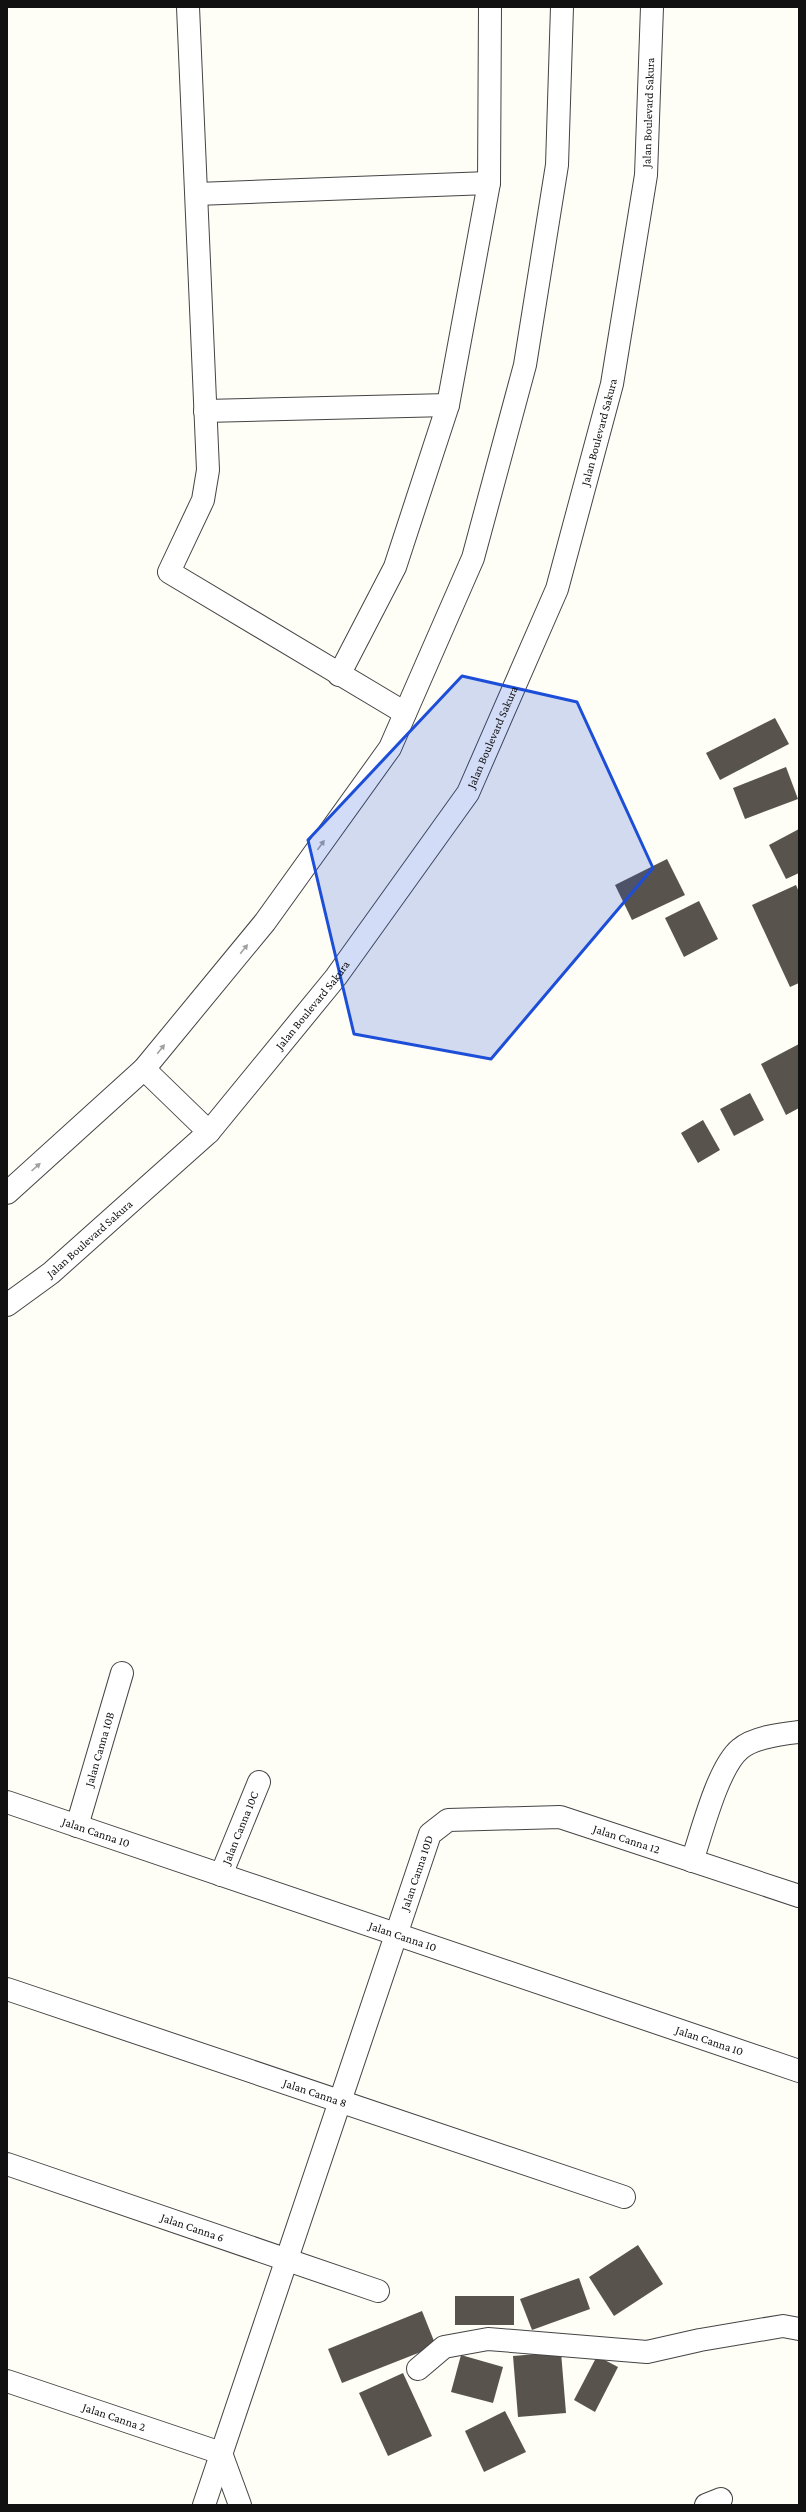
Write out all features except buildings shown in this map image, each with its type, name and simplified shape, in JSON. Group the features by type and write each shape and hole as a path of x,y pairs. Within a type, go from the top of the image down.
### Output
{"street":[{"path":"188,7 208,470 203,500 169,572 339,675 405,713"},
{"path":"339,675 395,567 448,405 489,183 490,7"},
{"path":"7,1193 144,1069 265,922 390,748 473,558 525,365 557,165 562,7"},
{"name":"Jalan Boulevard Sakura","path":"7,1305 51,1273 209,1132 336,977 468,793 557,589 612,384 646,175 652,7"},
{"path":"197,194 489,183"},
{"path":"205,411 448,405"},
{"path":"144,1069 209,1132"},
{"name":"Jalan Canna 10B","path":"77,1826 122,1673"},
{"path":"692,1861 721,1775 740,1749 772,1735 799,1732"},
{"name":"Jalan Canna 10C","path":"221,1875 259,1782"},
{"name":"Jalan Canna 10","path":"7,1802 799,2071"},
{"name":"Jalan Canna 12","path":"448,1820 560,1817 799,1896"},
{"name":"Jalan Canna 10D","path":"204,2505 430,1834 448,1820"},
{"name":"Jalan Canna 8","path":"7,1989 624,2197"},
{"name":"Jalan Canna 6","path":"7,2164 378,2291"},
{"path":"418,2369 444,2347 488,2339 647,2352 700,2340 783,2326 799,2329"},
{"name":"Jalan Canna 2","path":"7,2381 221,2453"},
{"path":"221,2453 240,2505"}],"highlighted area":[{"path":"462,676 577,702 653,868 491,1059 354,1034 308,840"}]}
